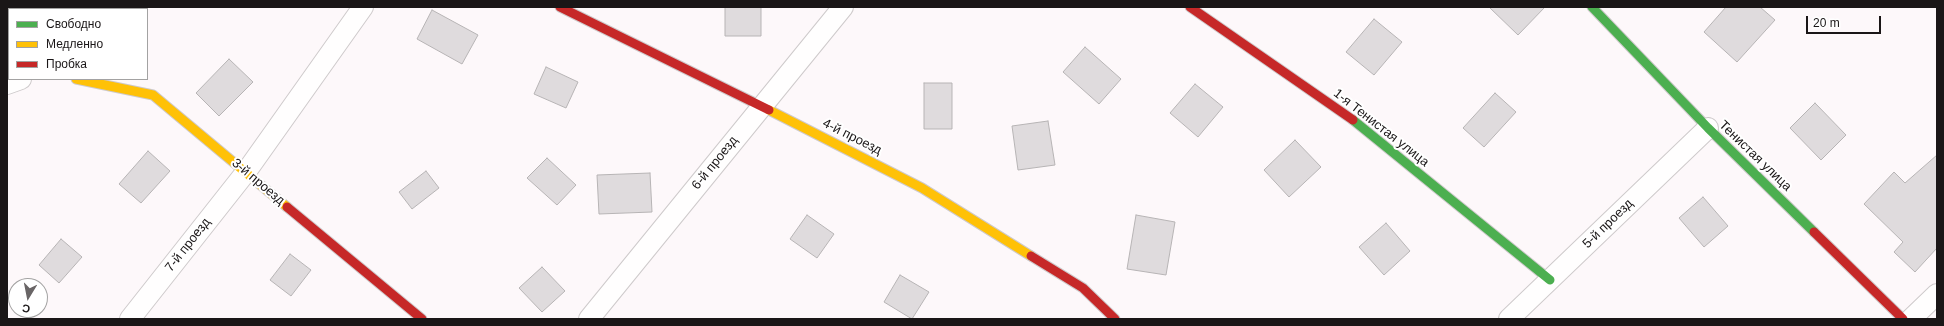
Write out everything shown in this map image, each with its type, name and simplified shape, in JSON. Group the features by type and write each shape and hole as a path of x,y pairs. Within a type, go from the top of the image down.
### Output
{"street":[{"name":"7-й проезд","path":"130,319 246,172 363,7"},
{"name":"4-й проезд","path":"560,7 762,106 922,188 1083,288 1115,319"},
{"name":"6-й проезд","path":"588,319 843,7"},
{"name":"1-я Тенистая улица","path":"1190,7 1359,124 1550,280"},
{"name":"Тенистая улица","path":"1592,7 1708,128 1903,319"},
{"path":"7,84 18,80"},
{"name":"3-й проезд","path":"81,80 153,95 422,319"},
{"name":"5-й проезд","path":"1508,319 1708,128"},
{"path":"1910,319 1937,294"}],"building":[{"path":"725,7 761,7 761,36 725,36"},
{"path":"1489,7 1545,7 1518,35"},
{"path":"1726,7 1760,7 1775,20 1737,62 1704,32"},
{"path":"432,10 478,35 462,64 417,39"},
{"path":"1374,19 1402,42 1374,75 1346,52"},
{"path":"1085,47 1121,79 1099,104 1063,72"},
{"path":"229,59 253,82 219,116 196,93"},
{"path":"546,67 578,82 566,108 534,94"},
{"path":"924,83 952,83 952,129 924,129"},
{"path":"1195,84 1223,107 1198,137 1170,113"},
{"path":"1495,93 1516,112 1484,147 1463,128"},
{"path":"1815,103 1846,135 1821,160 1790,128"},
{"path":"1048,121 1055,165 1018,170 1012,126"},
{"path":"1295,140 1321,167 1289,197 1264,170"},
{"path":"148,151 170,171 141,203 119,184"},
{"path":"1937,155 1937,248 1915,272 1894,252 1903,242 1864,204 1894,172 1905,183"},
{"path":"547,158 576,185 557,205 527,178"},
{"path":"426,171 439,188 412,209 399,192"},
{"path":"650,173 652,212 599,214 597,175"},
{"path":"1703,197 1728,226 1704,247 1679,218"},
{"path":"807,215 834,234 817,258 790,239"},
{"path":"1136,215 1175,222 1166,275 1127,269"},
{"path":"1386,223 1410,251 1384,275 1359,247"},
{"path":"61,239 82,257 59,283 39,265"},
{"path":"290,254 311,270 291,296 270,280"},
{"path":"542,267 565,291 542,312 519,288"},
{"path":"900,275 929,292 912,319 884,302"}],"traffic: fast":[{"path":"1592,7 1708,128 1814,232"},
{"path":"1353,120 1550,280"}],"traffic: slow":[{"path":"81,80 153,95 287,207"},
{"path":"769,110 922,188 1031,256"}],"traffic: jam":[{"path":"560,7 769,110"},
{"path":"1190,7 1353,120"},
{"path":"287,207 422,319"},
{"path":"1814,232 1903,319"},
{"path":"1031,256 1083,288 1115,319"}]}
